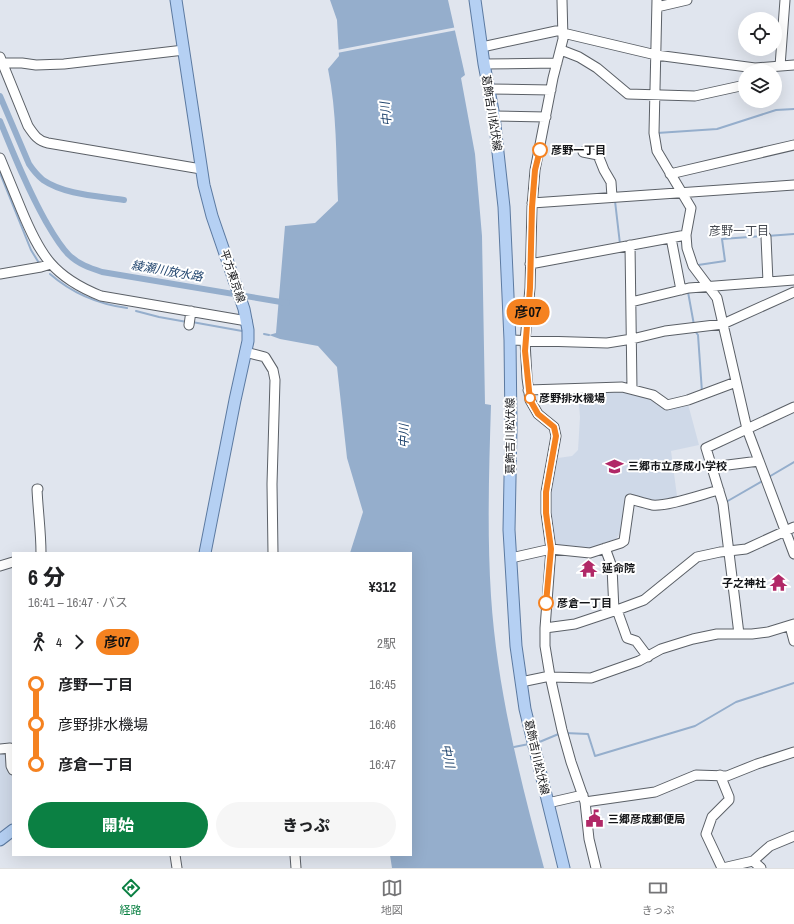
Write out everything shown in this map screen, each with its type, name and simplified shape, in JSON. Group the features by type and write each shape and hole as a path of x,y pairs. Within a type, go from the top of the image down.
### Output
{"main road":[{"name":"平方東京線","path":"176,0 201,169 208,201 247,321 248,341 205,552"},
{"name":"葛飾吉川松伏線","path":"475,0 484,64 494,116 504,207 510,340 511,427 509,530 516,639 521,682 531,734 564,868"},
{"path":"0,840 12,831"}],"street":[{"path":"562,0 563,32 561,50 551,90 535,170 525,341 530,400 538,414 554,427 556,431 546,492 546,513 551,549 545,646 565,743 584,799 589,839 596,868"},
{"path":"687,0 657,4 654,133 657,151 691,208 686,235 687,248 693,266 717,298 747,429 759,461 790,529 794,554"},
{"path":"780,64 785,0"},
{"path":"482,47 556,31 656,54 738,67"},
{"path":"184,50 64,64 36,64 1,61 28,126 33,135 38,139 48,143 201,169"},
{"path":"561,50 597,68 628,94 684,97 703,95 738,88"},
{"path":"484,64 557,63"},
{"path":"782,66 794,66"},
{"path":"489,89 551,90"},
{"path":"494,116 546,117"},
{"path":"670,174 794,145"},
{"path":"583,152 598,155 611,182 612,197"},
{"path":"0,158 2,172 36,242 51,264 70,280 101,296 247,321"},
{"path":"532,203 794,184"},
{"path":"530,264 686,235"},
{"path":"766,237 768,282"},
{"path":"671,238 681,290"},
{"path":"630,245 632,389"},
{"path":"0,274 34,269 51,264"},
{"path":"631,302 681,290 708,286 794,280"},
{"path":"510,340 607,343 665,331 723,324 794,292"},
{"path":"189,325 191,311"},
{"path":"245,352 264,356 270,364 275,380 272,484 274,552"},
{"path":"528,390 622,387 653,395 667,405 688,400 736,382"},
{"path":"739,634 723,504 706,448 794,407"},
{"path":"712,467 759,461"},
{"path":"38,489 37,497 41,552"},
{"path":"511,558 551,549 586,553 605,548 624,541 630,499 652,505 659,505 668,504 719,490"},
{"path":"545,628 575,624 644,600 697,557 720,552 746,549 790,529"},
{"path":"605,548 612,567 615,611 627,638 636,640 648,656"},
{"path":"0,566 12,562"},
{"path":"521,682 550,676 591,678 648,656 661,649 701,637 718,634 752,634 768,632 792,625 794,641"},
{"path":"0,749 10,748 12,768"},
{"path":"548,803 655,792 696,775 727,776 794,752"},
{"path":"720,776 729,800 712,817 706,834 723,868 752,861 770,846 794,836"},
{"path":"175,856 177,868"},
{"path":"295,856 296,868"},
{"path":"752,861 761,868"}],"shaded area":[{"name":"三郷市立彦成小学校","path":"614,390 688,404 699,445 671,451 677,496 667,500 651,500 629,494 624,526 616,539 589,549 556,546 550,497 558,458 572,456 578,450 580,417 578,393"},
{"path":"6,751 9,771 12,774 12,825 0,834 0,752"}],"water":[{"name":"中川","path":"330,0 448,0 465,75 461,78 475,154 482,236 485,404 491,405 489,548 494,630 498,665 518,767 544,868 392,868 390,856 412,856 412,552 350,552 363,512 347,458 337,367 318,346 280,339 269,335 276,333 285,226 315,223 338,201 335,118 328,69 339,56 337,20"}],"pier":[{"path":"457,27 457,30 337,53 337,50"}],"waterway":[{"name":"綾瀬川放水路","path":"0,96 29,164 43,180 61,189 72,192 124,200"},
{"path":"657,133 717,129 776,110 794,109"},
{"name":"綾瀬川放水路","path":"0,121 38,208 62,247 76,261 102,272 287,303"},
{"path":"0,173 31,250 39,263"},
{"path":"615,201 620,244"},
{"path":"767,236 794,234"},
{"path":"698,267 698,265 725,261 722,239 763,236"},
{"path":"50,274 68,287 86,297 106,304 127,308"},
{"path":"688,292 694,325"},
{"path":"136,311 187,322"},
{"path":"192,322 242,331"},
{"path":"695,331 698,335 702,392"},
{"path":"264,334 269,335"},
{"path":"767,478 794,462"},
{"path":"726,502 764,480"},
{"path":"565,733 588,734 595,756 695,726 736,702 794,683"},
{"path":"537,743 561,733"},
{"path":"514,747 529,744"}],"bus line":[{"name":"彦07","path":"540,150 535,170 532,207 530,288 525,351 530,400 538,414 551,424 556,431 546,492 546,513 551,549 546,603"}],"place":[{"name":"彦野一丁目","path":"540,150"},
{"name":"彦野排水機場","path":"530,398"},
{"name":"三郷市立彦成小学校","path":"615,466"},
{"name":"延命院","path":"589,568"},
{"name":"子之神社","path":"779,583"},
{"name":"彦倉一丁目","path":"546,603"},
{"name":"三郷彦成郵便局","path":"595,819"}],"district":[{"name":"彦野一丁目","path":"739,231"}]}
